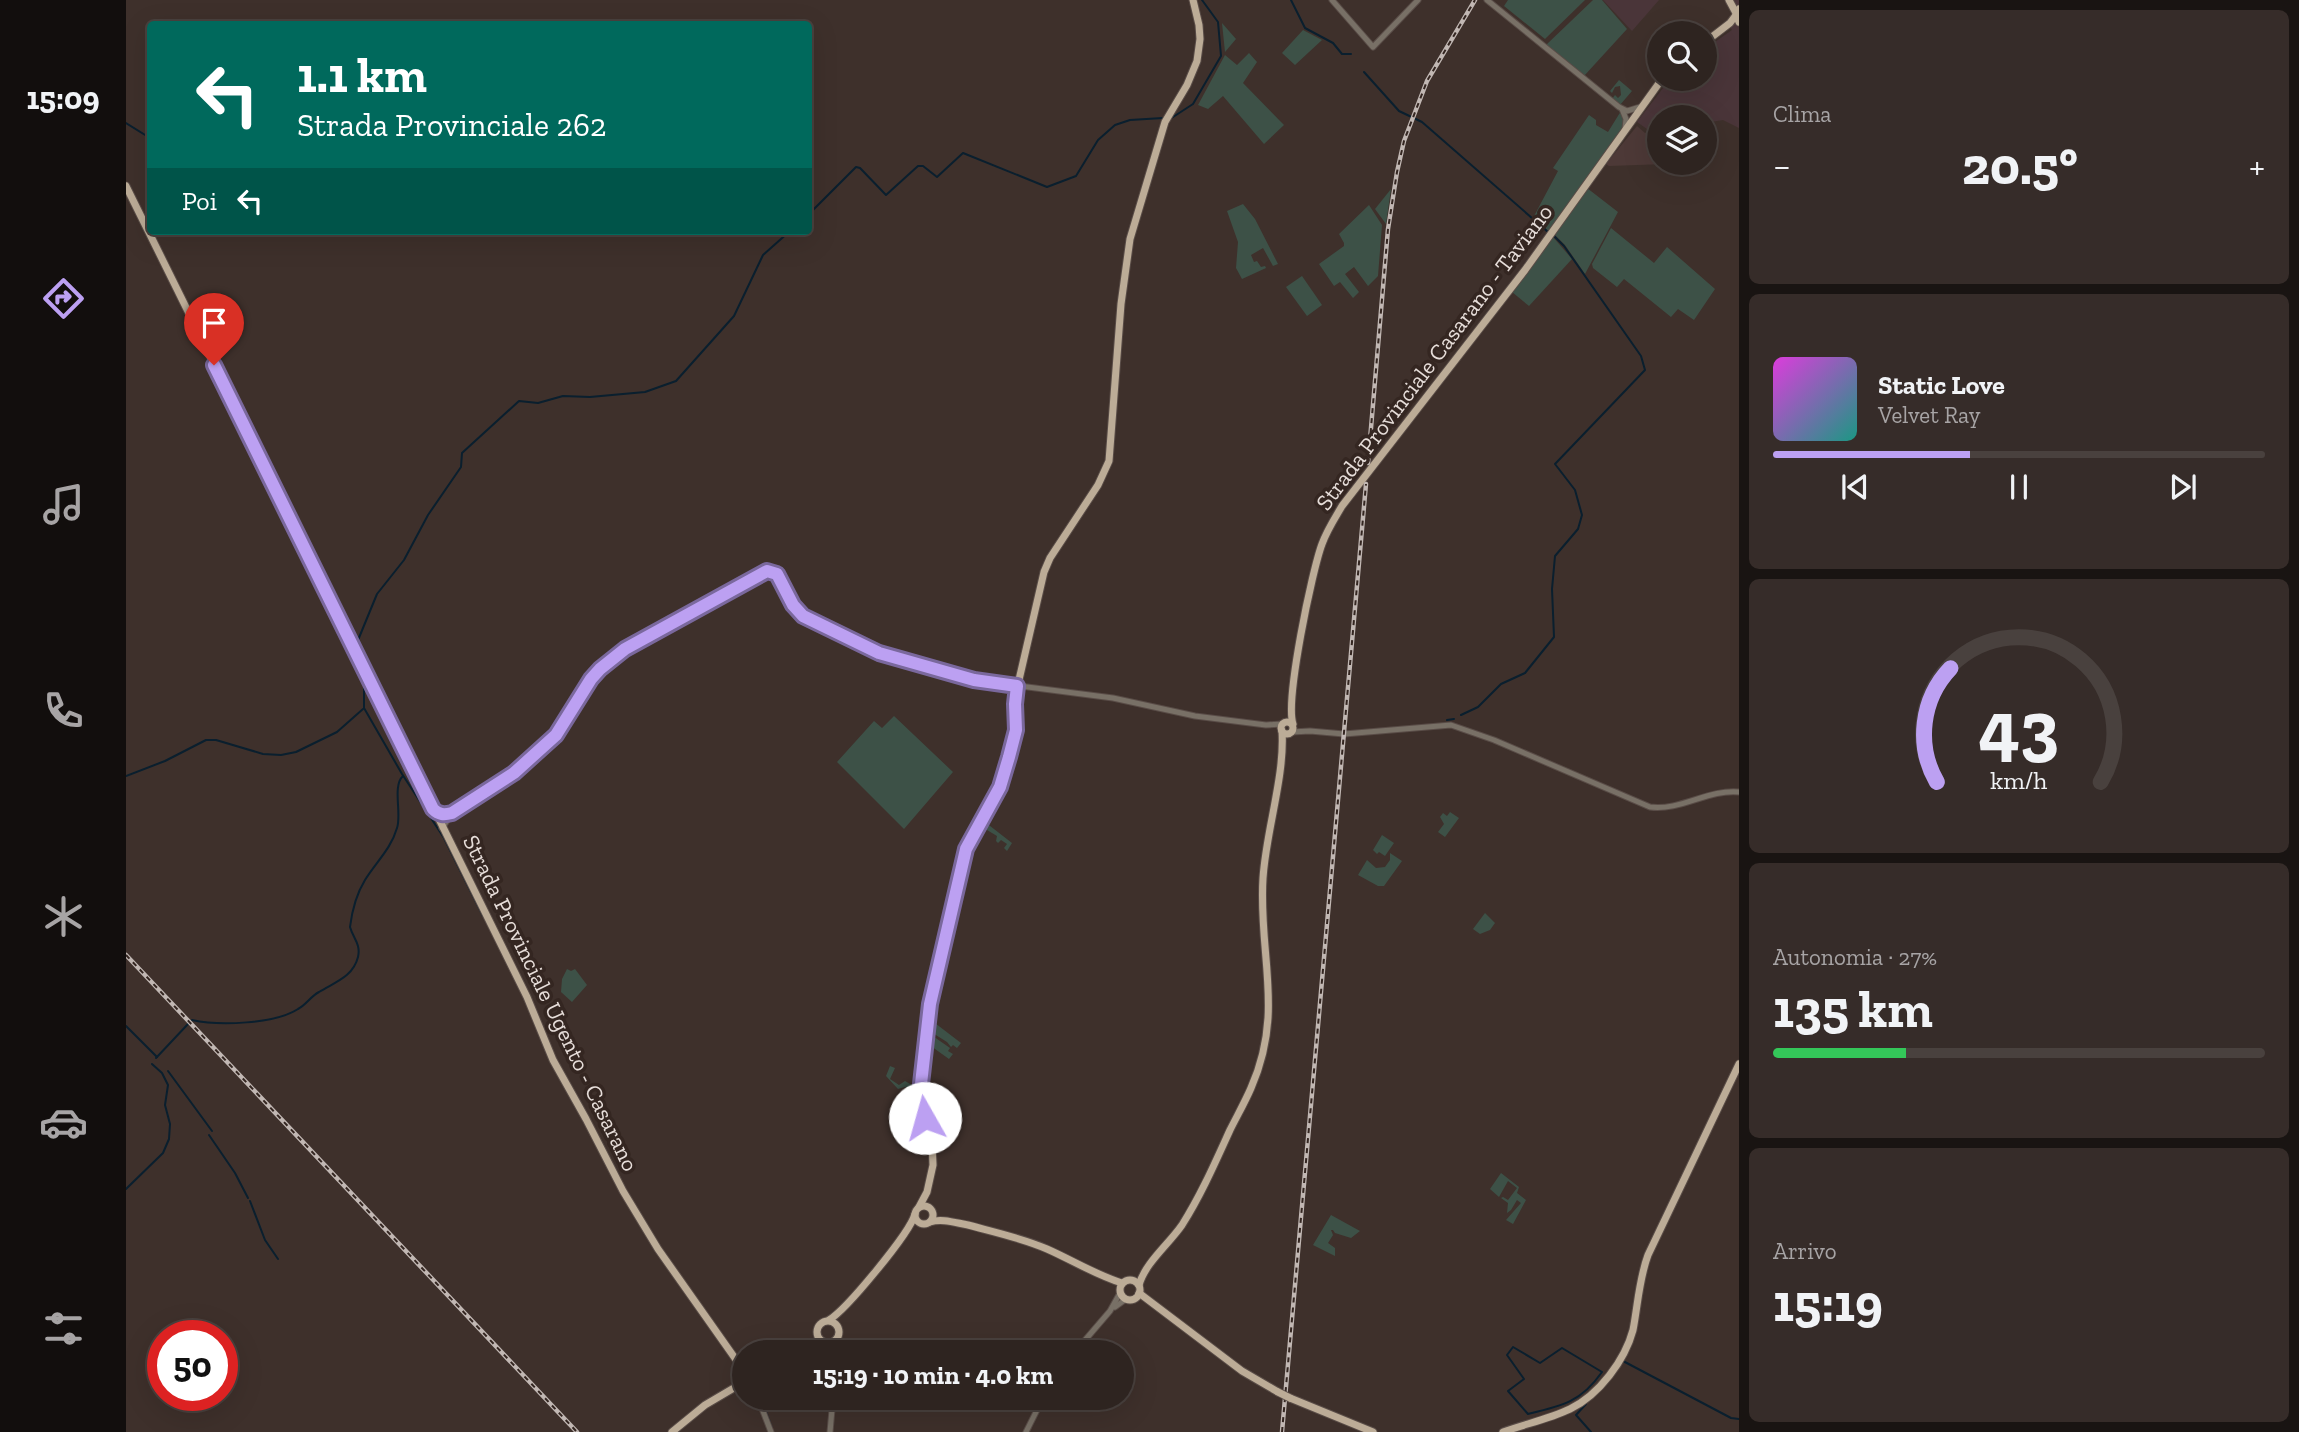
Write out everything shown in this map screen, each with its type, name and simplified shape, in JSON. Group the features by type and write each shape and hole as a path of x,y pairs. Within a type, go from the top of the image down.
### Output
{"main road":[{"path":"836,1340 839,1334 838,1321 846,1306 906,1231 932,1177 933,1151 921,1103 930,1004 966,849 1000,787 1009,757 1016,730 1017,686 1044,572 1050,558 1098,485 1109,461 1121,304 1130,239 1165,122 1187,85 1197,61 1200,40 1193,0"},
{"path":"1717,37 1729,29 1738,17 1729,0"},
{"name":"Strada Provinciale Casarano - Taviano","path":"1280,764 1292,728 1292,695 1316,561 1342,506 1525,270 1655,91"},
{"name":"Strada Provinciale Ugento - Casarano","path":"126,186 147,229"},
{"name":"Strada Provinciale Ugento - Casarano","path":"150,235 433,809 445,819 527,997 552,1060 586,1119 622,1191 658,1249 732,1354"},
{"name":"Strada Provinciale Casarano - Taviano","path":"1129,1290 1166,1247 1196,1202 1252,1087 1262,1060 1270,1006 1263,881 1280,764 1282,727 1292,695"},
{"path":"1282,727 1288,721 1292,728"},
{"path":"1503,1432 1576,1406 1592,1394 1622,1357 1632,1330 1641,1276 1648,1255 1739,1064"},
{"path":"927,1192 931,1210 930,1222"},
{"path":"917,1211 931,1210 950,1221"},
{"path":"917,1211 916,1220 921,1223"},
{"path":"906,1231 921,1223 950,1221 1045,1248 1129,1290 1251,1378 1290,1398 1373,1432"},
{"path":"810,1340 817,1334 820,1324 846,1306"},
{"path":"829,1320 838,1326"},
{"path":"817,1334 823,1340"},
{"path":"672,1432 683,1421 732,1389"}],"street":[{"path":"1332,0 1373,47 1418,0"},
{"path":"1487,0 1634,119"},
{"path":"1625,111 1645,104"},
{"path":"1625,111 1625,131"},
{"path":"445,819 514,773 556,735 591,679 625,649 762,572 773,571 777,574 793,605 803,616 879,653 974,680 1113,698 1195,716 1282,727"},
{"path":"1292,728 1344,734 1451,725 1494,740 1650,807 1670,808 1722,792 1739,792"},
{"path":"1085,1340 1129,1290"},
{"path":"763,1410 771,1432"},
{"path":"830,1432 831,1410"},
{"path":"1028,1432 1038,1410"}],"shaded area":[{"path":"1603,0 1659,0 1632,31"},
{"path":"1726,0 1739,0 1739,128 1723,120 1717,121 1717,105 1650,105 1661,91 1717,91 1717,41 1732,30 1728,23 1732,9"},
{"path":"1647,109 1647,129 1637,122"},
{"path":"1637,126 1647,133 1647,165 1606,164"}],"green space":[{"path":"1508,0 1585,0 1545,39 1504,6"},
{"path":"1593,0 1602,0 1627,29 1584,76 1546,45"},
{"path":"1222,23 1236,39 1225,52"},
{"path":"1303,30 1322,40 1295,65 1282,53"},
{"path":"1249,53 1257,62 1243,83 1284,125 1264,144 1223,96 1208,109 1198,105 1225,55 1237,65"},
{"path":"1619,80 1632,91 1620,105 1612,99 1615,95 1618,98 1621,95 1620,86 1615,87 1612,93 1610,91"},
{"path":"1621,111 1625,124 1550,232 1533,218 1558,171 1553,168 1589,115 1596,120 1596,125 1608,132"},
{"path":"1587,188 1618,212 1585,274 1554,234"},
{"path":"1391,189 1386,224 1375,209"},
{"path":"1243,204 1255,219 1278,264 1273,266 1263,248 1251,255 1254,262 1257,261 1261,267 1266,268 1242,279 1236,268 1238,242 1227,211"},
{"path":"1369,205 1382,225 1378,276 1368,286 1354,267 1345,274 1359,292 1353,298 1340,282 1334,286 1319,264 1344,246 1339,234"},
{"path":"1611,228 1654,263 1667,247 1715,289 1694,320 1678,309 1671,317 1624,279 1617,287 1593,268 1592,264"},
{"path":"1553,237 1572,259 1529,306 1512,292"},
{"path":"1302,276 1322,305 1307,316 1286,287"},
{"path":"894,716 953,772 904,829 837,762 874,721 882,728"},
{"path":"1450,812 1459,818 1445,837 1438,832 1444,824 1440,817 1443,813 1447,816"},
{"path":"985,822 1012,843 1007,851 1004,848 1007,844 1001,840 998,843 997,836 982,827"},
{"path":"1382,835 1394,843 1385,856 1373,850"},
{"path":"1390,853 1402,861 1384,886 1378,886 1358,875 1367,860 1376,868 1385,867 1390,860"},
{"path":"1485,913 1495,923 1490,930 1480,934 1473,929"},
{"path":"567,969 575,969 587,985 572,1002 561,992 562,979"},
{"path":"931,1020 961,1043 957,1048 953,1045 951,1047 931,1032"},
{"path":"930,1034 950,1048 948,1051 953,1054 949,1059 928,1044"},
{"path":"890,1066 895,1068 890,1079 899,1085 905,1081 919,1089 919,1094 905,1087 898,1089 886,1076"},
{"path":"1501,1173 1519,1187 1517,1193 1526,1200 1513,1224 1506,1220 1521,1203 1517,1200 1507,1213 1508,1203 1501,1198 1508,1200 1517,1188 1508,1181 1499,1197 1490,1189"},
{"path":"1331,1215 1360,1231 1351,1238 1331,1230 1333,1235 1328,1243 1335,1248 1335,1256 1313,1245"}],"waterway":[{"path":"1170,119 1193,104 1221,56 1218,22 1202,0"},
{"path":"1291,0 1305,28 1333,43 1342,54 1351,54"},
{"path":"1364,72 1399,111 1422,122 1548,232"},
{"path":"812,211 856,167 886,195 918,166 923,166 937,177 963,153 1047,187 1076,176 1098,140 1115,125 1130,120 1163,118"},
{"path":"126,123 147,136"},
{"path":"356,645 377,594 404,560 428,515 461,467 462,453 519,401 538,403 563,396 590,397 645,392 676,381 734,316 763,255 786,235"},
{"path":"1461,715 1478,707 1501,684 1525,673 1554,637 1552,589 1555,556 1578,529 1582,515 1575,490 1555,464 1645,370 1641,356 1564,246 1554,236"},
{"path":"352,651 364,679 364,708 402,774 444,838 483,916"},
{"path":"126,776 165,761 206,740 216,740 263,754 296,752 337,732 363,709"},
{"path":"1447,720 1454,719"},
{"path":"192,1020 217,1023 276,1018 301,1007 352,970 359,952 350,927 357,896 394,836 398,822 398,786 403,776"},
{"path":"156,1058 188,1024"},
{"path":"126,1026 157,1057"},
{"path":"126,1189 163,1153 169,1139 170,1124 165,1105 168,1085 162,1073 152,1064"},
{"path":"168,1071 212,1131"},
{"path":"209,1135 235,1173 248,1198"},
{"path":"250,1201 265,1240 278,1259"},
{"path":"1513,1347 1540,1363 1562,1348 1602,1372 1586,1390 1570,1401 1528,1414 1508,1391 1524,1379 1507,1355 1513,1347"},
{"path":"1622,1363 1623,1361 1731,1418 1739,1419"},
{"path":"1586,1404 1576,1415 1591,1432"},
{"path":"765,1410 772,1428"}],"railway":[{"path":"1368,463 1388,229 1404,141 1427,81 1475,0"},
{"path":"1282,1432 1366,484"},
{"path":"126,955 577,1432"}],"route":[{"path":"214,365 437,813 452,813 514,773 534,756 563,726 591,679 625,649 690,615 762,572 773,571 777,574 793,605 807,619 829,627 879,653 974,680 1017,686 1016,730 1009,757 1000,787 966,849 930,1004 921,1084 921,1103 925,1118"}]}
